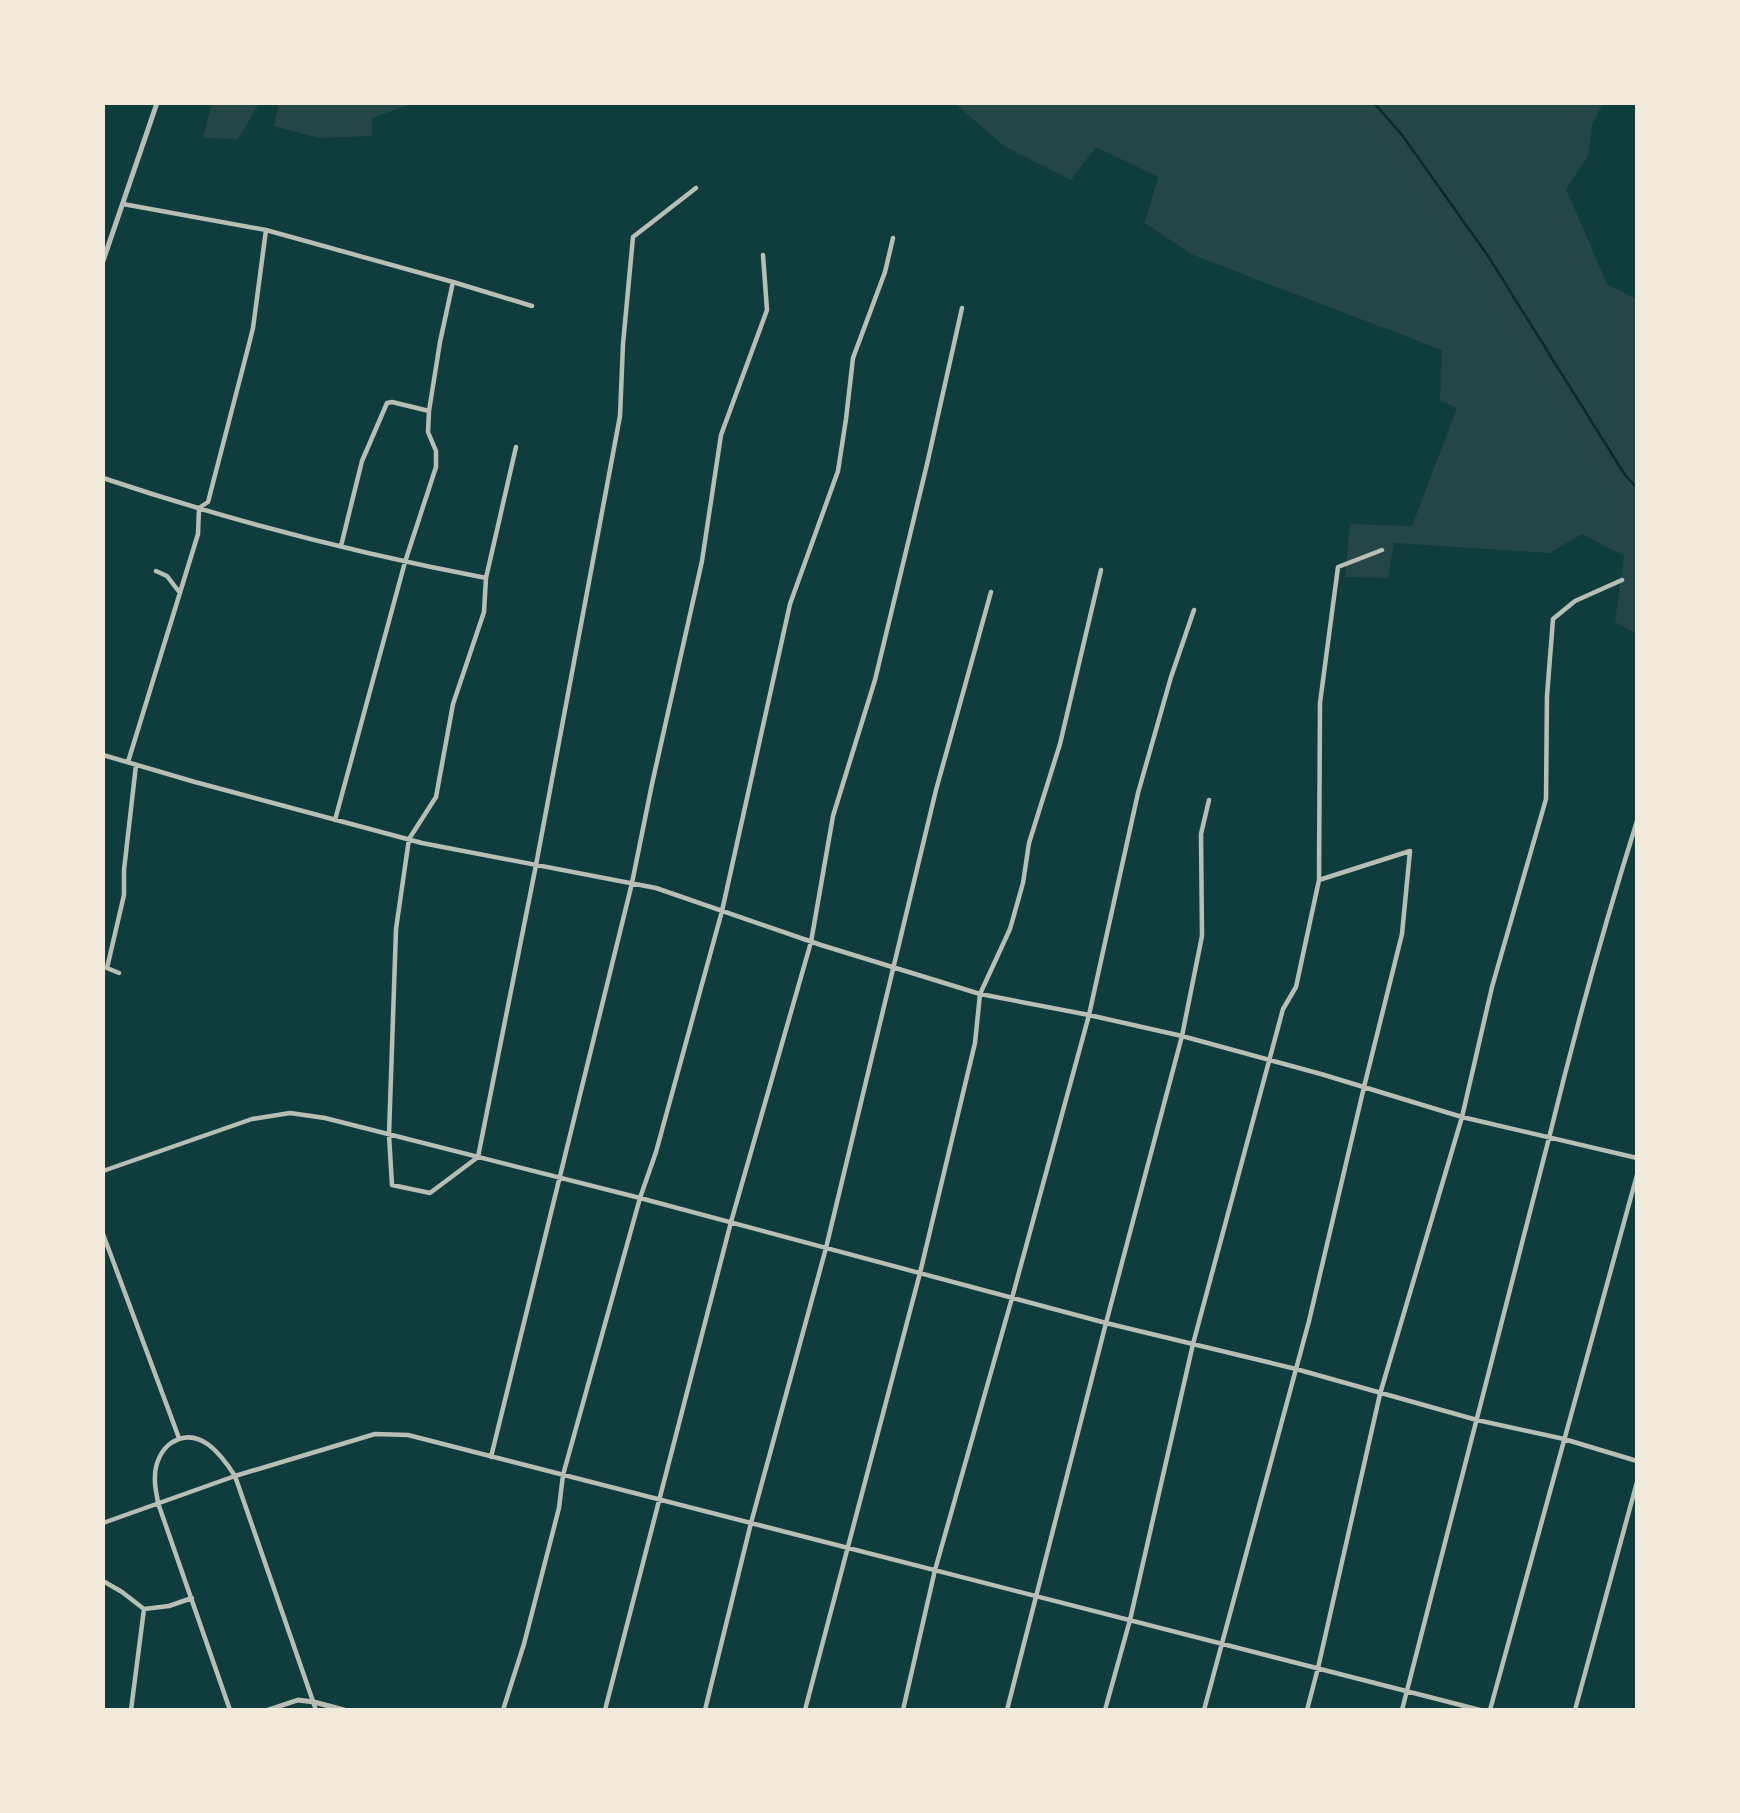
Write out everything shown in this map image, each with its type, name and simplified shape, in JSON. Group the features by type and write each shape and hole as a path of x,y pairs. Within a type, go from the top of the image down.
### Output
{"street":[{"path":"103,261 157,103"},
{"path":"516,447 486,578 484,612 453,704 436,797 409,839 396,929 389,1135 392,1185 430,1192 478,1157 620,415 622,344 633,237 696,188"},
{"path":"122,204 266,230 532,306"},
{"path":"199,508 208,502 253,328 266,230"},
{"path":"503,1710 524,1644 559,1508 563,1475 722,911 790,604 838,471 853,358 885,272 893,238"},
{"path":"491,1457 632,883 702,561 721,435 767,310 763,255"},
{"path":"335,820 405,562 436,467 436,451 428,432 429,411 453,282"},
{"path":"606,1710 731,1222 811,942 833,817 878,667 962,308"},
{"path":"341,546 362,461 387,403 429,411"},
{"path":"103,478 229,518 405,562 486,578"},
{"path":"128,762 198,534 199,508"},
{"path":"1105,1710 1130,1620 1193,1344 1283,1009 1296,987 1319,880 1320,702 1338,567 1382,550"},
{"path":"805,1710 920,1273 975,1043 980,994 1014,918 1029,843 1060,744 1101,570"},
{"path":"156,571 167,576 180,593"},
{"path":"1307,1710 1380,1394 1462,1117 1493,987 1546,799 1553,619 1575,601 1622,580"},
{"path":"705,1710 751,1523 827,1248 936,790 991,592"},
{"path":"903,1710 935,1570 1089,1015 1138,793 1171,677 1194,610"},
{"path":"103,755 409,839 656,888 811,942 980,994 1182,1036 1462,1117 1637,1158"},
{"path":"120,973 107,968 124,895 124,870 136,765"},
{"path":"1007,1710 1182,1036 1202,936 1201,834 1209,800"},
{"path":"1402,1710 1571,1047 1609,909 1637,821"},
{"path":"1204,1710 1309,1321 1402,934 1410,851 1319,880"},
{"path":"103,1171 252,1119 290,1113 325,1118 560,1177 1106,1323 1296,1368 1380,1394 1477,1420 1564,1439 1637,1461"},
{"path":"1490,1710 1637,1175"},
{"path":"103,1234 179,1438"},
{"path":"103,1523 235,1476 375,1434 408,1436 1480,1710"},
{"path":"230,1710 158,1503 154,1477 158,1459 167,1446 179,1438 190,1437 202,1441 222,1455 235,1476 316,1710"},
{"path":"1575,1710 1637,1482"},
{"path":"103,1581 144,1609 169,1606 192,1598"},
{"path":"131,1710 144,1609"},
{"path":"268,1710 298,1700 344,1710"}],"shaded area":[{"path":"212,103 259,103 238,139 203,138"},
{"path":"279,103 414,103 372,118 372,136 319,138 274,126"},
{"path":"955,103 1603,103 1592,125 1588,156 1566,189 1607,284 1637,299 1637,634 1615,622 1624,556 1582,534 1550,553 1394,543 1388,578 1345,577 1350,524 1412,526 1457,408 1440,400 1442,350 1193,255 1145,223 1158,177 1096,147 1071,180 1004,146"}],"waterway":[{"path":"1374,103 1402,135 1488,256 1625,475 1637,488"}]}
